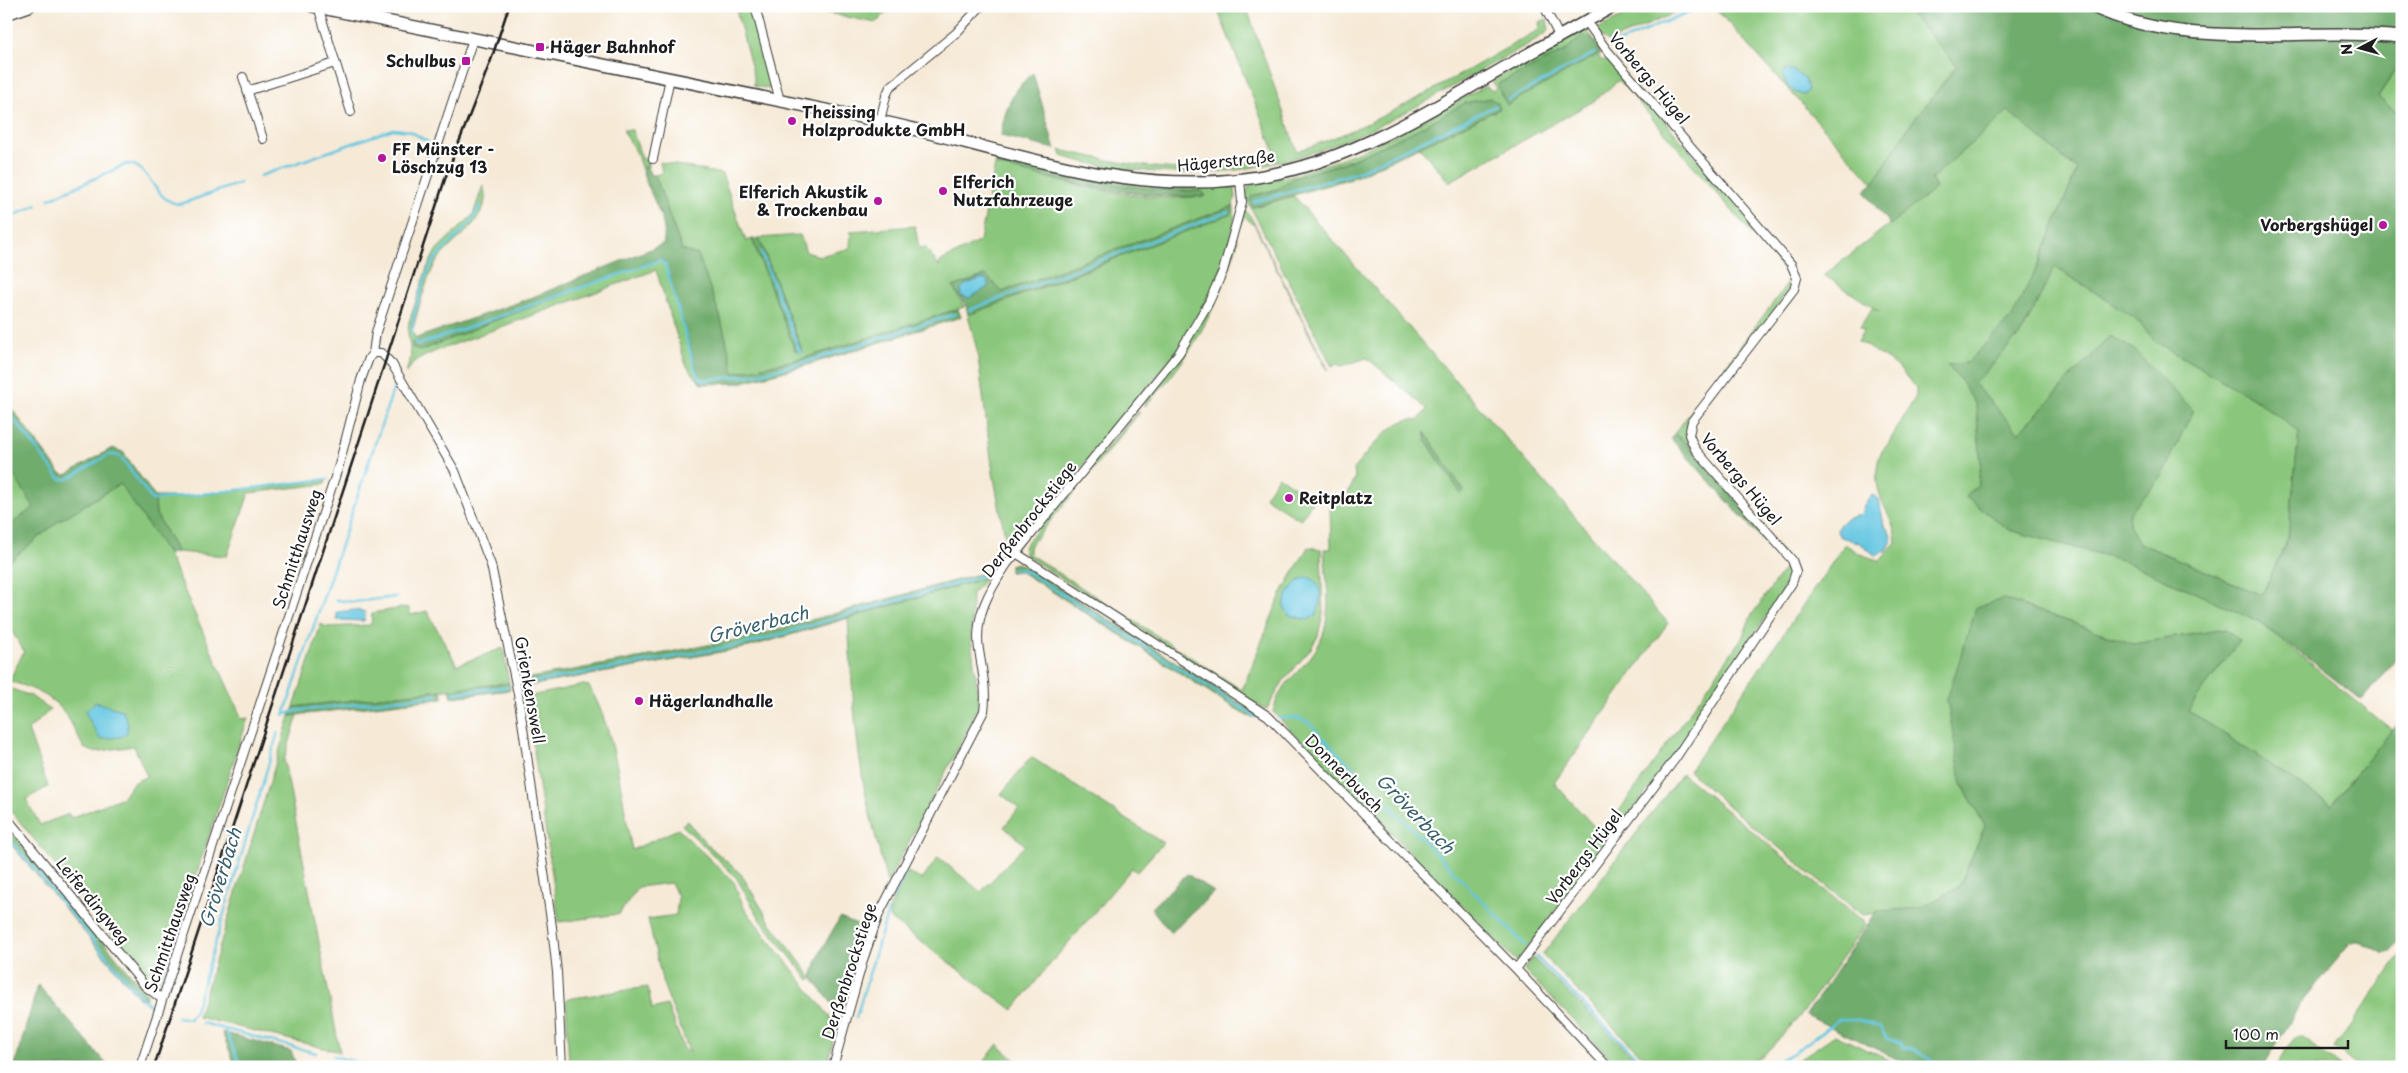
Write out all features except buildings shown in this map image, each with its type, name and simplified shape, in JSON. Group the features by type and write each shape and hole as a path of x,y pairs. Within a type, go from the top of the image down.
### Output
{"main road":[{"path":"6,14 29,6"},
{"name":"Hägerstraße","path":"316,7 880,121 1075,170 1115,177 1181,183 1240,179 1306,165 1370,142 1428,112 1614,6"},
{"path":"2091,6 2158,28 2214,36 2348,32 2402,37"}],"street":[{"path":"755,6 780,100"},
{"path":"880,121 890,87 956,33 981,6"},
{"path":"1544,6 1559,36"},
{"path":"316,7 320,13 351,112"},
{"name":"Vorbergs Hügel","path":"1516,969 1675,759 1792,582 1796,571 1792,560 1695,449 1689,435 1692,421 1794,289 1796,274 1791,264 1606,49 1586,21"},
{"name":"Schmitthausweg","path":"140,1067 339,465 361,380 369,358 373,353 376,332 473,39"},
{"path":"247,91 335,63"},
{"path":"243,77 263,139"},
{"path":"653,158 670,78"},
{"name":"Derßenbrockstiege","path":"833,1067 864,957 879,914 983,714 985,693 978,640 979,620 990,591 1016,553 1180,353 1209,302 1223,271 1242,202 1240,179"},
{"name":"Grienkenswell","path":"373,353 381,353 392,364 450,461 468,499 491,565 516,686 554,942 562,1067"},
{"name":"Donnerbusch","path":"1016,553 1268,716 1516,969 1608,1067"},
{"name":"Leiferdingweg","path":"6,818 145,986 162,999"}],"green space":[{"path":"735,6 754,7 776,90 754,86 754,77"},
{"path":"793,6 892,6 876,23"},
{"path":"1216,6 1246,6 1297,151 1361,126 1422,96 1540,29 1539,22 1547,19 1549,30 1526,45 1394,118 1354,137 1314,152 1272,164 1229,171 1184,173 1118,168 1062,156 1060,150 1160,168 1200,169 1227,166 1276,155"},
{"path":"1644,6 1691,6 1608,42 1595,30"},
{"path":"1713,6 1903,6 1957,65 1910,125 1873,183"},
{"path":"1904,6 2402,6 2402,61 2378,97 2402,117 2402,651 2362,700 2258,621 2122,560 2009,530 1966,497 1978,484 1981,463 1976,405 1962,382 1947,365 1967,363 2013,315 2038,265 2077,169 2008,111 1931,179 1936,188 1890,225 1864,191 1873,183 1910,125 1957,66","holes":["2055,267 2135,318 2156,342 2256,400 2299,432 2288,538 2262,595 2139,543 2129,525 2130,512 2162,477 2193,410 2133,349 2110,336 2019,433 1974,384 2022,332"]},
{"path":"1582,30 1589,33 1600,46 1599,58 1603,61 1609,57 1787,263 1794,279 1790,289 1689,423 1685,433 1690,445 1790,562 1792,577 1673,758 1517,962 1273,712 1281,692 1315,651 1324,631 1328,596 1324,549 1331,549 1330,499 1347,495 1355,479 1354,468 1383,435 1401,422 1410,419 1419,420 1427,409 1367,358 1342,366 1336,364 1332,366 1248,202 1246,193 1250,185 1313,169 1372,146 1428,118 1485,86 1493,91 1496,88 1493,83 1496,79","holes":["1577,39 1597,55 1507,104 1501,95 1499,83 1565,51","1619,80 1791,279 1674,434 1683,440 1781,554 1787,565 1751,616 1743,636 1602,835 1554,783 1668,623 1294,196 1254,207 1252,196 1278,189 1291,179 1351,160 1414,131 1465,103 1490,98 1499,109 1419,147 1449,182 1594,101"]},
{"path":"1582,36 1591,38 1597,48 1597,55 1507,105 1498,88 1499,83 1565,51"},
{"path":"2402,61 2402,117 2378,98"},
{"path":"1033,73 1055,149 1001,136 1004,118 1010,101 1020,86"},
{"path":"1490,98 1497,103 1499,109 1355,177 1253,207 1250,200 1252,196 1278,189 1291,179 1350,161 1414,131 1465,103"},
{"path":"2008,110 2077,170 2038,265 2013,316 1967,363 1948,365 1962,382 1976,405 1981,463 1978,484 1966,497 2009,530 2122,560 2258,621 2392,730 2331,805 2188,710 2239,641 2226,629 2133,644 2004,599 1962,784 1985,826 1959,887 1921,908 1862,915 1735,812 1689,771 1845,544 1860,554 1880,561 1896,542 1892,524 1881,499 1877,480 1877,465 1881,453 1916,396 1916,388 1896,365 1858,341 1864,330 1860,327 1872,308 1880,312 1824,275 1936,188 1931,179"},
{"path":"623,130 632,130 642,158 645,159 649,167 646,166 643,172 645,179 636,152"},
{"path":"997,156 1141,185 1200,188 1230,186 1235,189 1236,198 1233,203 1234,217 1232,234 1226,254 1209,296 1190,332 1162,370 1009,557 993,473 977,350 968,315 1096,267 1233,206 1002,292 986,275 953,287 964,307 805,358 734,373 721,319 698,255 682,250 655,175 662,173 660,162 722,174 746,241 752,239 775,298 802,350 759,238 800,235 806,252 820,256 850,248 851,231 915,226 919,248 925,247 939,266 941,261 980,241 995,165 1100,190 1126,194 1180,198 1206,196 1202,191 1176,191 1124,186 997,159"},
{"path":"997,159 1098,182 1149,189 1202,191 1206,196 1152,195 1100,188 995,165"},
{"path":"646,166 651,175 655,175 682,250 698,255 721,319 734,373 805,358 958,309 961,317 804,366 739,383 701,384 664,261 660,259 493,321 420,351 413,348 412,343 416,338 528,299 663,244 664,226 643,172"},
{"path":"483,185 485,197 483,209 469,229 441,256 430,274 412,332 416,338 413,340 425,349 493,321 660,259 664,261 701,384 686,365 656,270 436,351 415,361 406,373 411,356 408,333 409,322 427,268 437,249 473,215"},
{"path":"1233,206 1231,214 968,315 966,306 953,287 986,275 1002,292"},
{"path":"1245,210 1251,217 1327,370 1255,226 1244,216 1242,223 1241,217"},
{"path":"759,238 802,351 801,353 795,350 752,239"},
{"path":"1238,240 1228,273 1198,337 1175,371 1144,407 1144,402 1178,359 1235,241"},
{"path":"2055,267 2135,318 2156,342 2256,400 2299,432 2288,538 2262,595 2139,543 2129,525 2130,512 2162,477 2110,336 2019,433 1974,384 2022,332"},
{"path":"6,401 60,473 66,475 112,448 123,452 155,497 156,514 177,552 168,554 120,484 60,520 6,564 6,528 34,507 13,474 11,455 6,449"},
{"path":"1137,412 1140,412 1029,547 1029,554 1242,690 1281,594 1308,547 1321,549 1323,614 1318,636 1310,650 1284,680 1267,709 1264,709 1025,555 1024,547","holes":["1297,582 1306,620 1290,614 1284,606 1287,596"]},
{"path":"1425,432 1464,491 1461,494 1427,442"},
{"path":"1674,434 1683,440 1787,561 1786,566 1673,441 1671,438"},
{"path":"6,449 11,455 13,474 35,507 6,528"},
{"name":"Reitplatz","path":"1278,476 1314,500 1300,520 1265,497"},
{"path":"326,480 325,484 249,493 227,556 177,552 156,514 155,497 177,497"},
{"path":"120,483 168,554 242,719 248,718 160,984 154,986 6,805 6,687 31,696 50,710 28,730 48,787 26,799 40,825 69,814 71,818 123,797 133,783 147,776 134,746 94,752 84,748 69,720 58,705 39,692 9,681 24,651 6,622 6,564 60,520"},
{"path":"1016,563 1023,565 1251,710 1260,718 1247,716 1020,571 1010,572 1010,565"},
{"path":"994,570 986,578 749,647 533,685 523,686 521,683 525,679 745,638"},
{"path":"986,578 972,594 971,638 979,704 972,722 887,883 870,816 859,755 848,618"},
{"path":"2004,599 2133,644 2226,629 2239,641 2188,710 2331,805 2392,730 2397,725 2402,729 2402,936 2390,952 2385,954 2359,941 2350,944 2300,1004 2263,1067 1913,1067 1806,1015 1877,911 1921,908 1959,887 1985,826 1962,784 1947,700 1976,607"},
{"path":"408,607 411,615 427,611 457,665 503,648 509,683 294,707 321,624 327,627 371,625 372,613"},
{"path":"509,683 510,690 452,697 450,689"},
{"path":"583,685 589,686 606,725 612,745 632,850 678,829 734,882 744,908 834,1022 836,1030 826,1067 569,1067 566,999 648,987 652,1009 667,1005 684,1049 690,1053 663,984 648,919 676,915 678,897 671,883 638,887 619,914 559,922 526,697"},
{"path":"441,690 443,698 290,716 294,707"},
{"path":"298,715 284,760 340,1052 198,1017 290,716"},
{"path":"1031,757 1163,843 1137,872 1132,868 1013,1010 889,918 890,907 908,872 922,880 938,857 981,892 1025,845 1004,827 1019,808 1001,794"},
{"path":"1682,774 1866,924 1802,1014 1763,1056 1742,1067 1653,1067 1542,955"},
{"path":"687,821 707,844 741,874 770,922 812,978 809,980 760,919 736,877 682,825"},
{"path":"6,823 147,994 146,998 140,999 6,838"},
{"path":"1187,874 1214,892 1171,933 1151,908"},
{"path":"840,918 867,929 843,1009 837,1010 812,978 820,954"},
{"path":"2402,953 2402,1067 2358,1067 2334,1048"},
{"path":"1533,958 1644,1067 1619,1067 1524,970"},
{"path":"38,985 109,1067 14,1067"},
{"path":"222,1032 291,1051 297,1067 236,1067"},
{"path":"1835,1035 1904,1067 1788,1067"},
{"path":"2301,1036 2341,1067 2275,1067 2295,1037"},
{"path":"998,1045 1023,1067 980,1067"}],"water":[{"path":"1785,70 1792,70 1805,79 1808,89 1805,95 1797,93 1788,87 1783,76"},
{"path":"985,279 988,282 988,287 969,298 961,296 961,289 965,285"},
{"path":"1872,495 1879,499 1884,525 1889,531 1892,540 1888,549 1876,556 1860,543 1841,537 1837,532 1842,522 1861,515 1864,505"},
{"path":"1306,577 1316,582 1320,592 1320,604 1316,615 1308,620 1289,615 1284,607 1291,589"},
{"path":"354,610 365,612 364,621 337,620 337,612"},
{"path":"95,702 122,710 128,723 127,733 121,737 100,739 85,712"}],"waterway":[{"path":"1613,45 1697,8 1707,8"},
{"path":"1508,100 1595,53"},
{"path":"1253,202 1358,172 1495,106"},
{"path":"260,176 393,129 410,131 428,142"},
{"path":"443,152 447,155"},
{"path":"49,199 127,164 142,170 165,198 181,204 240,183"},
{"path":"6,219 37,205"},
{"path":"412,333 416,306 431,265 472,220 480,205"},
{"path":"969,310 1228,212"},
{"path":"761,252 800,352"},
{"path":"414,340 418,345 660,260 665,264 697,375 702,380 754,375 809,361 955,314"},
{"path":"284,715 395,384"},
{"path":"6,409 60,479 68,479 108,455 115,455 121,457 152,500 328,479"},
{"name":"Gröverbach","path":"1011,569 1029,573 1256,717"},
{"name":"Gröverbach","path":"525,684 750,643 992,573"},
{"path":"336,600 354,602 396,597"},
{"name":"Gröverbach","path":"454,693 507,687"},
{"name":"Gröverbach","path":"286,714 295,711 437,695"},
{"name":"Gröverbach","path":"1278,718 1297,718 1309,723 1525,945"},
{"name":"Gröverbach","path":"189,1018 195,1011 278,732"},
{"name":"Gröverbach","path":"6,835 137,993 153,1008"},
{"path":"893,898 905,875"},
{"path":"856,1018 888,911"},
{"name":"Gröverbach","path":"1536,957 1647,1067"},
{"name":"Gröverbach","path":"177,1017 191,1019"},
{"name":"Gröverbach","path":"1767,1067 1795,1052 1838,1020 1859,1020 1880,1027 1887,1039 1900,1042 1903,1047 1914,1050 1942,1067"},
{"name":"Gröverbach","path":"202,1023 316,1053"},
{"path":"225,1029 241,1067"},
{"name":"Gröverbach","path":"334,1056 374,1067"}],"railway":[{"path":"154,1067 447,173 491,60 509,6"}],"place":[{"name":"Häger Bahnhof","path":"540,47"},
{"name":"Schulbus","path":"466,61"},
{"name":"Theissing Holzprodukte GmbH","path":"792,121"},
{"name":"FF Münster - Löschzug 13","path":"382,158"},
{"name":"Elferich Nutzfahrzeuge","path":"943,191"},
{"name":"Elferich Akustik & Trockenbau","path":"878,201"},
{"name":"Vorbergshügel","path":"2383,225"},
{"name":"Reitplatz","path":"1289,498"},
{"name":"Hägerlandhalle","path":"639,701"}]}
